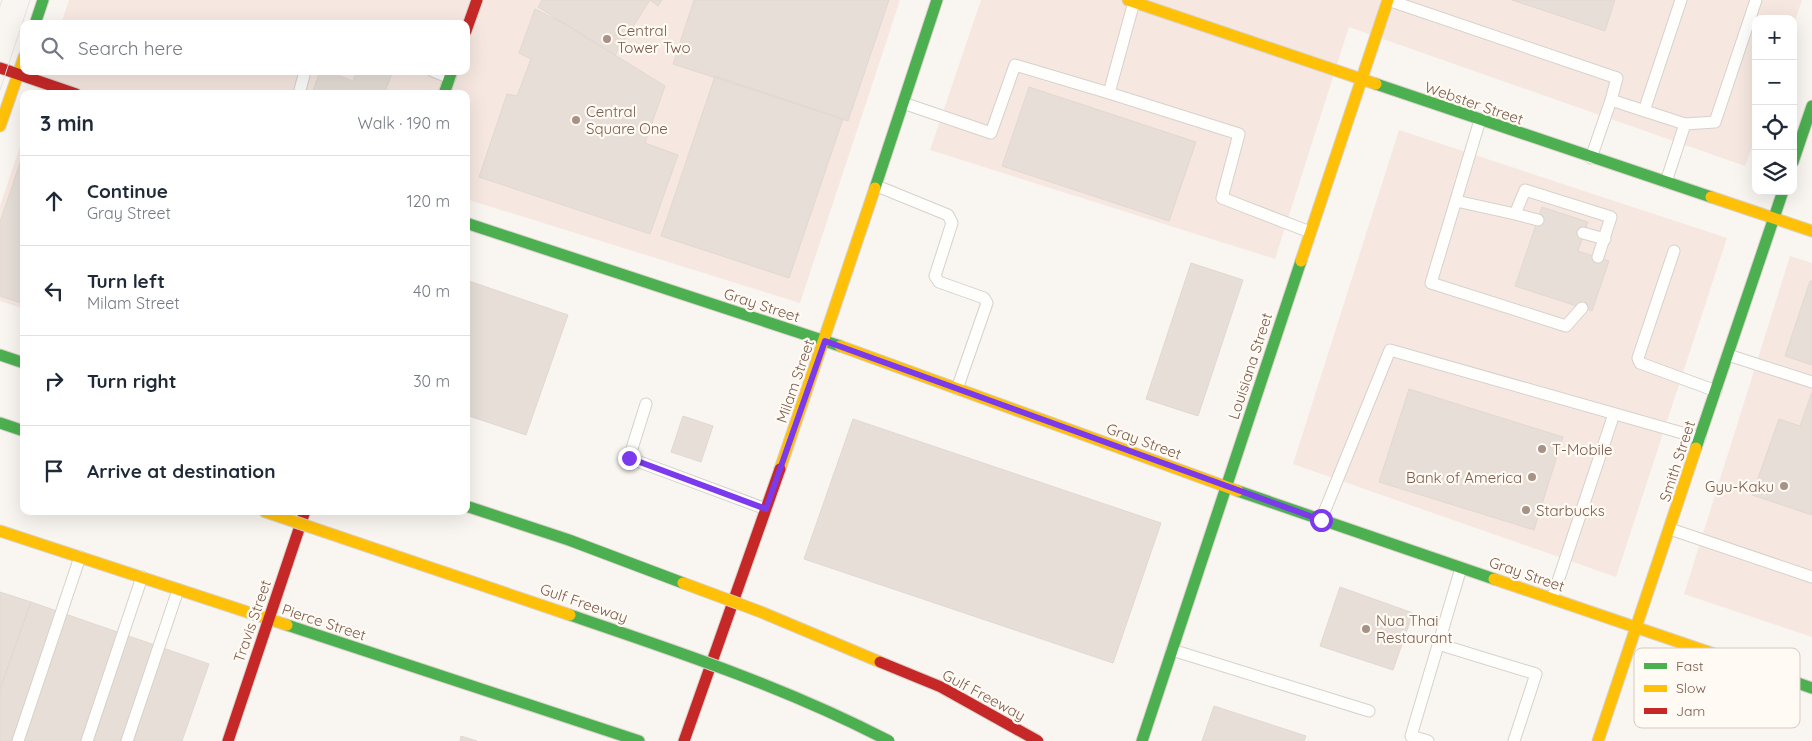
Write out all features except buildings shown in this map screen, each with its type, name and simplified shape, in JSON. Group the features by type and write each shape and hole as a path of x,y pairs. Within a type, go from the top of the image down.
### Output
{"main road":[{"path":"36,20 43,0"},
{"path":"470,20 477,0"},
{"name":"Milam Street","path":"684,741 825,341 937,0"},
{"name":"Louisiana Street","path":"1142,741 1388,0"},
{"name":"Webster Street","path":"1131,1 1591,158 1812,231"},
{"path":"0,126 20,66"},
{"path":"0,68 64,90"},
{"path":"445,90 451,75"},
{"path":"1797,150 1812,106"},
{"name":"Smith Street","path":"1598,741 1782,195"},
{"name":"Gray Street","path":"470,225 825,341 1226,487 1697,648"},
{"path":"0,355 20,362"},
{"path":"0,423 20,430"},
{"name":"Gulf Freeway","path":"470,507 569,540 761,612 941,687 1038,741"},
{"name":"Gulf Freeway","path":"275,515 666,647 766,685 858,724 889,741"},
{"name":"Travis Street","path":"228,741 304,515"},
{"name":"Pierce Street","path":"0,531 639,741"},
{"name":"Gray Street","path":"1800,682 1812,686"}],"lane":[{"path":"1388,0 1618,78 1591,158"},
{"path":"1644,111 1681,0"},
{"path":"1611,100 1685,124 1715,122 1756,0"},
{"path":"1109,93 1131,1"},
{"path":"903,102 991,133 1015,65 1240,134 1222,198 1310,232"},
{"path":"300,90 304,75"},
{"path":"1480,120 1431,283 1566,326 1582,308"},
{"path":"1666,182 1685,124"},
{"path":"877,186 948,216 952,223 935,276 939,282 984,298 987,303 957,389"},
{"path":"1515,214 1525,190 1611,218 1598,257"},
{"path":"1456,201 1538,220"},
{"path":"1583,233 1605,240"},
{"path":"1674,251 1638,358 1640,363 1716,391"},
{"path":"1321,520 1390,350 1700,438"},
{"path":"1728,355 1812,382"},
{"path":"646,404 629,458 766,509"},
{"path":"1552,599 1614,414"},
{"path":"1670,529 1812,577"},
{"path":"18,741 80,558"},
{"path":"1428,741 1411,736 1461,568"},
{"path":"87,741 142,577"},
{"path":"127,741 178,590"},
{"path":"1438,644 1536,674 1514,741"},
{"path":"1172,650 1369,711"}],"shaded area":[{"path":"69,0 900,0 800,303 470,200 470,90 39,90 44,75 470,75 470,20 62,20"},
{"path":"981,0 1802,0 1797,15 1752,15 1752,147 1745,166 1349,27 1275,259 930,150"},
{"path":"1399,130 1727,238 1616,577 1293,464"},
{"path":"20,147 20,308 0,301 0,206"},
{"path":"1790,256 1812,263 1812,637 1684,594"}],"tram line":[{"path":"0,6 2,0"},
{"path":"23,20 30,0"},
{"path":"0,90 20,30"}],"traffic: fast":[{"path":"36,20 43,0"},
{"path":"875,188 937,0"},
{"path":"445,90 451,75"},
{"path":"1376,84 1711,197"},
{"path":"1797,150 1812,106"},
{"path":"1696,448 1782,195"},
{"path":"470,224 840,346"},
{"path":"1142,741 1301,261"},
{"path":"0,355 20,362"},
{"path":"0,423 20,430"},
{"path":"1238,491 1494,579"},
{"path":"470,507 569,540 683,583"},
{"path":"570,615 732,672 811,704 889,741"},
{"path":"287,625 639,741"},
{"path":"1800,684 1812,688"}],"traffic: slow":[{"path":"1128,0 1376,84"},
{"path":"1301,261 1388,0"},
{"path":"0,126 20,68"},
{"path":"780,469 875,188"},
{"path":"1711,197 1812,231"},
{"path":"840,346 1238,491"},
{"path":"1598,741 1696,448"},
{"path":"275,515 570,615"},
{"path":"0,531 287,625"},
{"path":"1494,579 1697,648"},
{"path":"683,583 761,612 880,662"}],"traffic: jam":[{"path":"470,20 477,0"},
{"path":"0,68 20,75"},
{"path":"20,75 64,90"},
{"path":"684,741 780,469"},
{"path":"228,741 304,515"},
{"path":"880,662 941,687 1038,741"}],"place":[{"name":"Central Tower Two","path":"607,39"},
{"name":"Central Square One","path":"576,120"},
{"name":"T-Mobile","path":"1542,449"},
{"name":"Bank of America","path":"1532,477"},
{"name":"Gyu-Kaku","path":"1784,486"},
{"name":"Starbucks","path":"1526,510"},
{"name":"Nua Thai Restaurant","path":"1366,629"}],"route":[{"path":"629,458 766,509 825,341 1321,520"}]}
